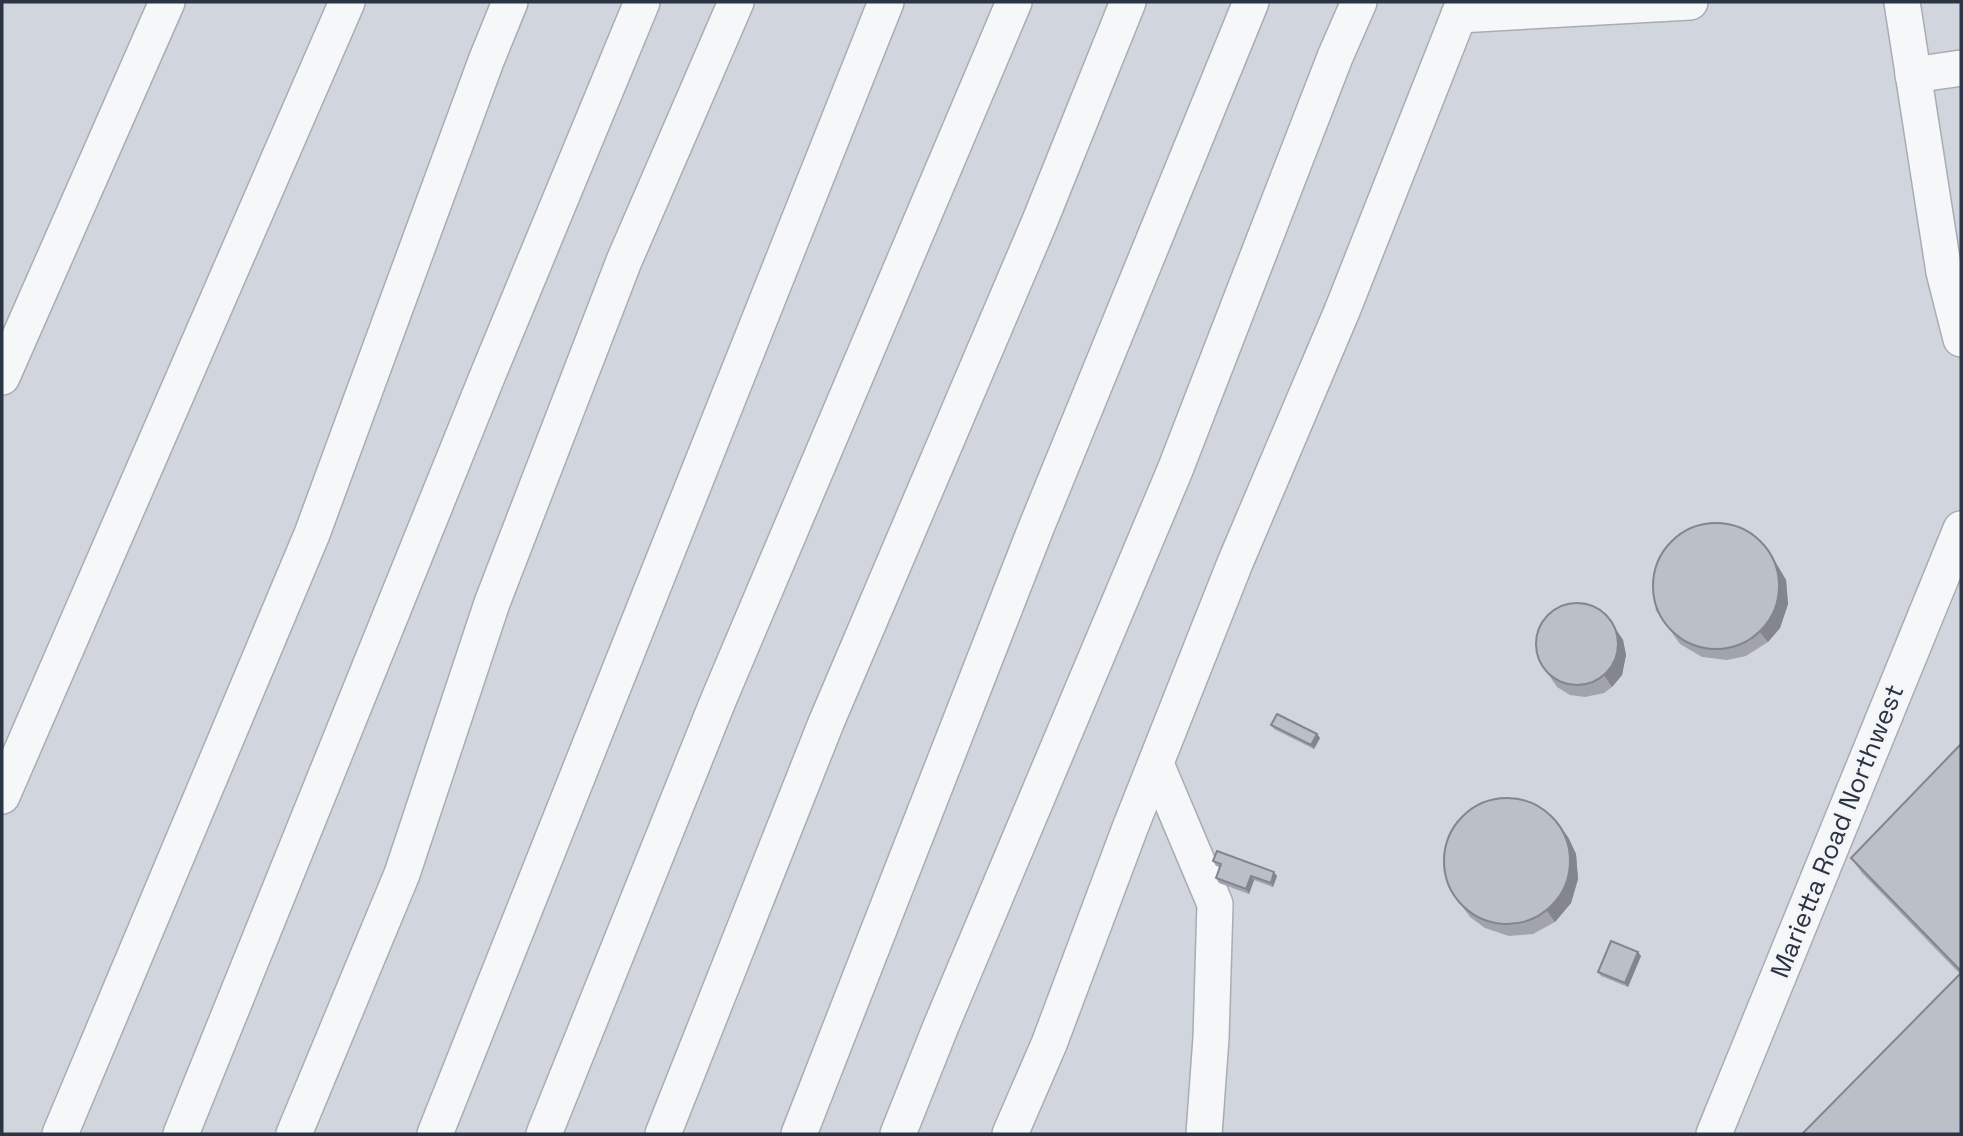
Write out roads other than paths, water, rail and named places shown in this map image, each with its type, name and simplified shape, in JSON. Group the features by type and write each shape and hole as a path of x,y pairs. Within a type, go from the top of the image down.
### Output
{"street":[{"path":"2,377 167,2"},
{"path":"2,796 347,2"},
{"path":"60,1134 312,534 510,2"},
{"path":"181,1134 489,372 642,2"},
{"path":"294,1134 402,874 492,603 624,261 736,2"},
{"path":"435,1134 886,2"},
{"path":"544,1134 718,701 1014,2"},
{"path":"663,1134 826,723 1039,223 1128,2"},
{"path":"799,1134 1036,528 1251,2"},
{"path":"898,1134 946,1013 1175,470 1335,57 1359,2"},
{"path":"1010,1134 1049,1044 1235,563 1342,310 1462,8 1689,2"},
{"path":"1902,2 1944,272 1961,339"},
{"path":"1913,75 1961,68"},
{"name":"Marietta Road Northwest","path":"1714,1134 1961,529"},
{"path":"1156,764 1215,904 1211,1038 1204,1134"}]}
